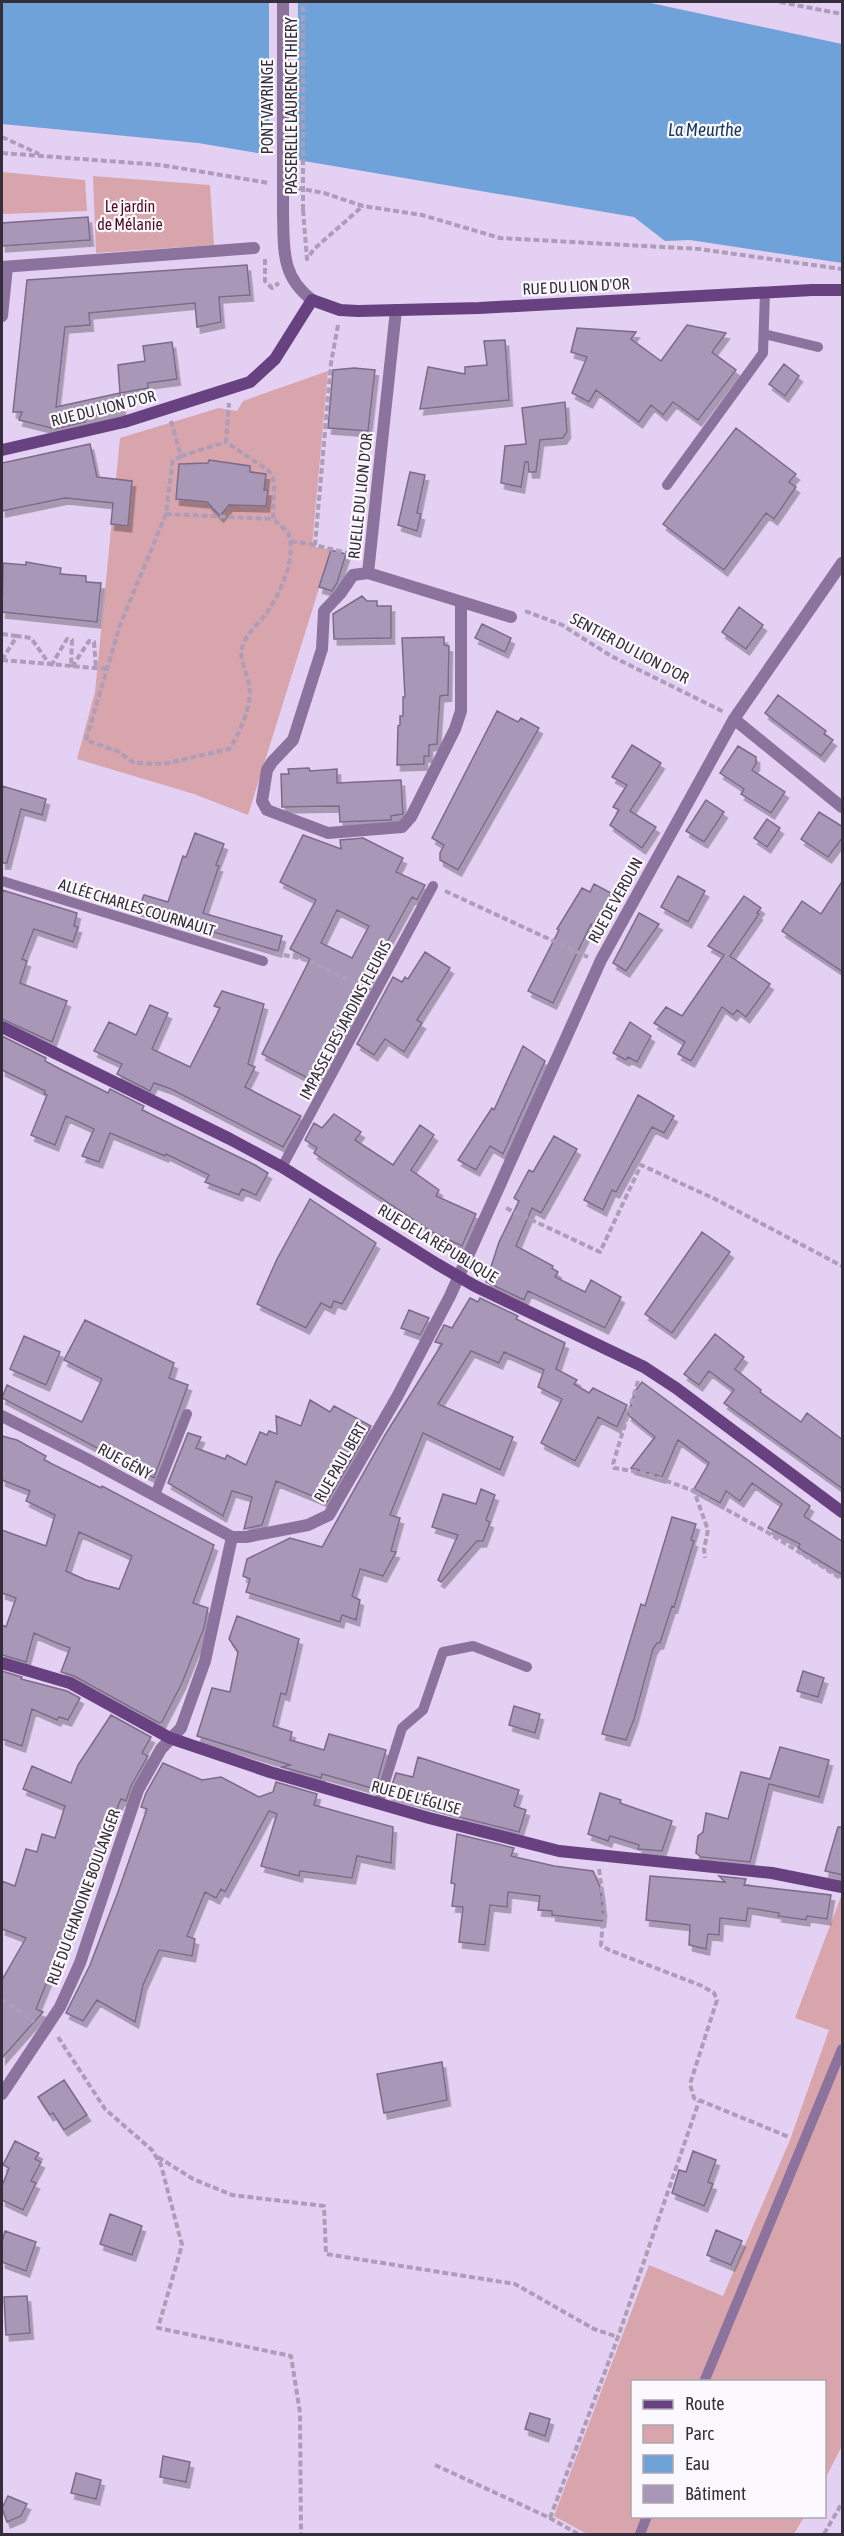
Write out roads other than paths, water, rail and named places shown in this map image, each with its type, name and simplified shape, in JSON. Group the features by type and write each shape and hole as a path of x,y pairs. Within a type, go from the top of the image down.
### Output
{"main road":[{"name":"RUE DU LION D'OR","path":"2,450 124,423 250,382 275,359 312,300 340,310 396,310 843,290"},
{"name":"RUE DE LA RÉPUBLIQUE","path":"2,1028 230,1139 282,1167 459,1276 644,1367 676,1388 843,1512"},
{"name":"RUE DE L'ÉGLISE","path":"2,1663 70,1683 170,1738 270,1772 378,1804 559,1851 599,1857 772,1873 843,1887"}],"street":[{"name":"PONT VAYRINGE","path":"283,2 283,213"},
{"name":"RUE DU LION D'OR","path":"283,213 284,256 296,287 312,300"},
{"path":"2,316 4,267 260,248"},
{"name":"RUELLE DU LION D'OR","path":"396,310 369,566 461,602 511,617"},
{"name":"RUE DE VERDUN","path":"459,1276 600,962 734,718 843,563"},
{"path":"369,566 353,574 340,594 327,605 323,620 322,649 293,740 272,762 264,784 262,801 267,810 319,832 337,834 402,827 411,817 459,720 462,699 461,602"},
{"path":"734,718 843,807"},
{"name":"RUE PAUL BERT","path":"232,1537 246,1537 308,1525 328,1515 397,1397 459,1276"},
{"name":"RUE GÉNY","path":"2,1416 232,1537"},
{"path":"170,1738 181,1728 205,1661 232,1537"},
{"name":"RUE DU CHANOINE BOULANGER","path":"2,2094 60,2007 80,1963 138,1790 170,1738"}],"lane":[{"path":"667,485 763,353 765,292"},
{"path":"764,334 818,347"},
{"name":"ALLÉE CHARLES COURNAULT","path":"2,881 263,961"},
{"name":"IMPASSE DES JARDINS FLEURIS","path":"282,1167 433,886"},
{"path":"155,1495 187,1414"},
{"path":"378,1804 402,1728 423,1710 443,1652 473,1646 527,1667"},
{"path":"705,2380 843,2049"},
{"path":"640,2534 647,2518"}],"water":[{"name":"La Meurthe","path":"2,2 646,2 842,44 842,263 690,240 665,241 634,217 198,143 2,124"}],"park label":[{"name":"Le jardin de Mélanie","path":"130,215"}]}
